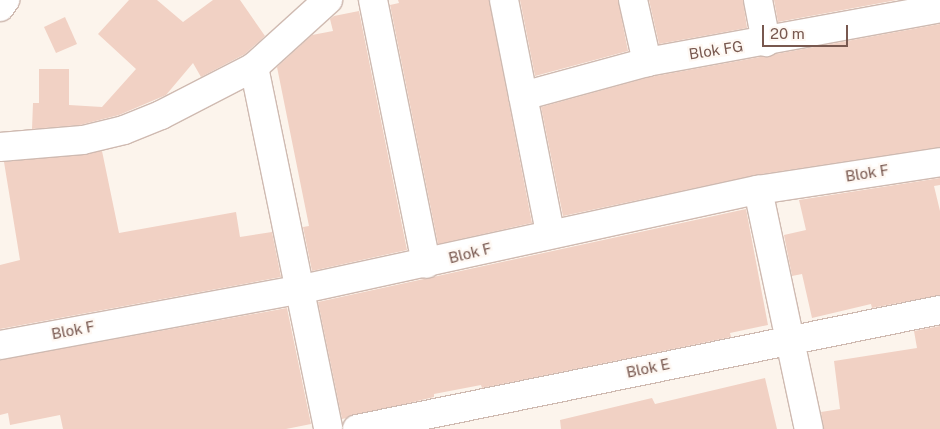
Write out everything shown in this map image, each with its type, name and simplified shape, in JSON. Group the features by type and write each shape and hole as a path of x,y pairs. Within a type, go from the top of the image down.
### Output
{"street":[{"path":"0,7 5,0"},
{"path":"0,147 83,140 124,130 161,115 254,67 328,0"},
{"path":"373,0 426,264"},
{"path":"504,0 550,233"},
{"path":"633,0 647,62"},
{"path":"758,0 766,42"},
{"name":"Blok FG","path":"523,96 647,62 766,42 889,8 940,8"},
{"path":"254,67 298,290 328,429"},
{"name":"Blok F","path":"0,345 298,290 426,264 550,233 758,190 940,162"},
{"path":"758,190 809,429"},
{"name":"Blok E","path":"357,429 789,338 940,310"}],"building":[{"path":"129,0 157,0 183,22 213,0 240,0 265,36 245,54 201,77 193,63 166,95 119,115 80,125 32,129 33,103 39,103 39,69 69,69 69,105 102,107 136,69 98,34"},
{"path":"398,0 489,0 532,223 438,244 390,5 399,3"},
{"path":"520,0 618,0 628,51 535,76"},
{"path":"649,0 743,0 747,28 659,44"},
{"path":"774,0 897,0 778,22"},
{"path":"359,11 407,250 312,271 303,227 309,226 277,67 312,35 333,31 330,19 334,16"},
{"path":"65,17 77,44 56,53 44,27"},
{"path":"940,24 940,147 756,175 563,216 541,107 650,77"},
{"path":"102,151 119,233 236,212 240,237 272,232 281,277 0,329 0,265 20,260 4,162"},
{"path":"940,178 940,185 934,186 940,211 940,295 872,308 871,304 812,318 802,274 792,276 784,235 806,230 799,200"},
{"path":"746,209 768,325 730,333 731,337 482,388 481,385 434,394 434,397 342,419 318,302"},
{"path":"287,308 311,424 286,429 63,429 60,415 10,425 8,413 0,415 0,360"},
{"path":"940,326 940,429 824,429 821,412 840,409 834,361 917,348 914,331"},
{"path":"765,378 777,429 561,429 560,420 652,398 655,404"}]}
